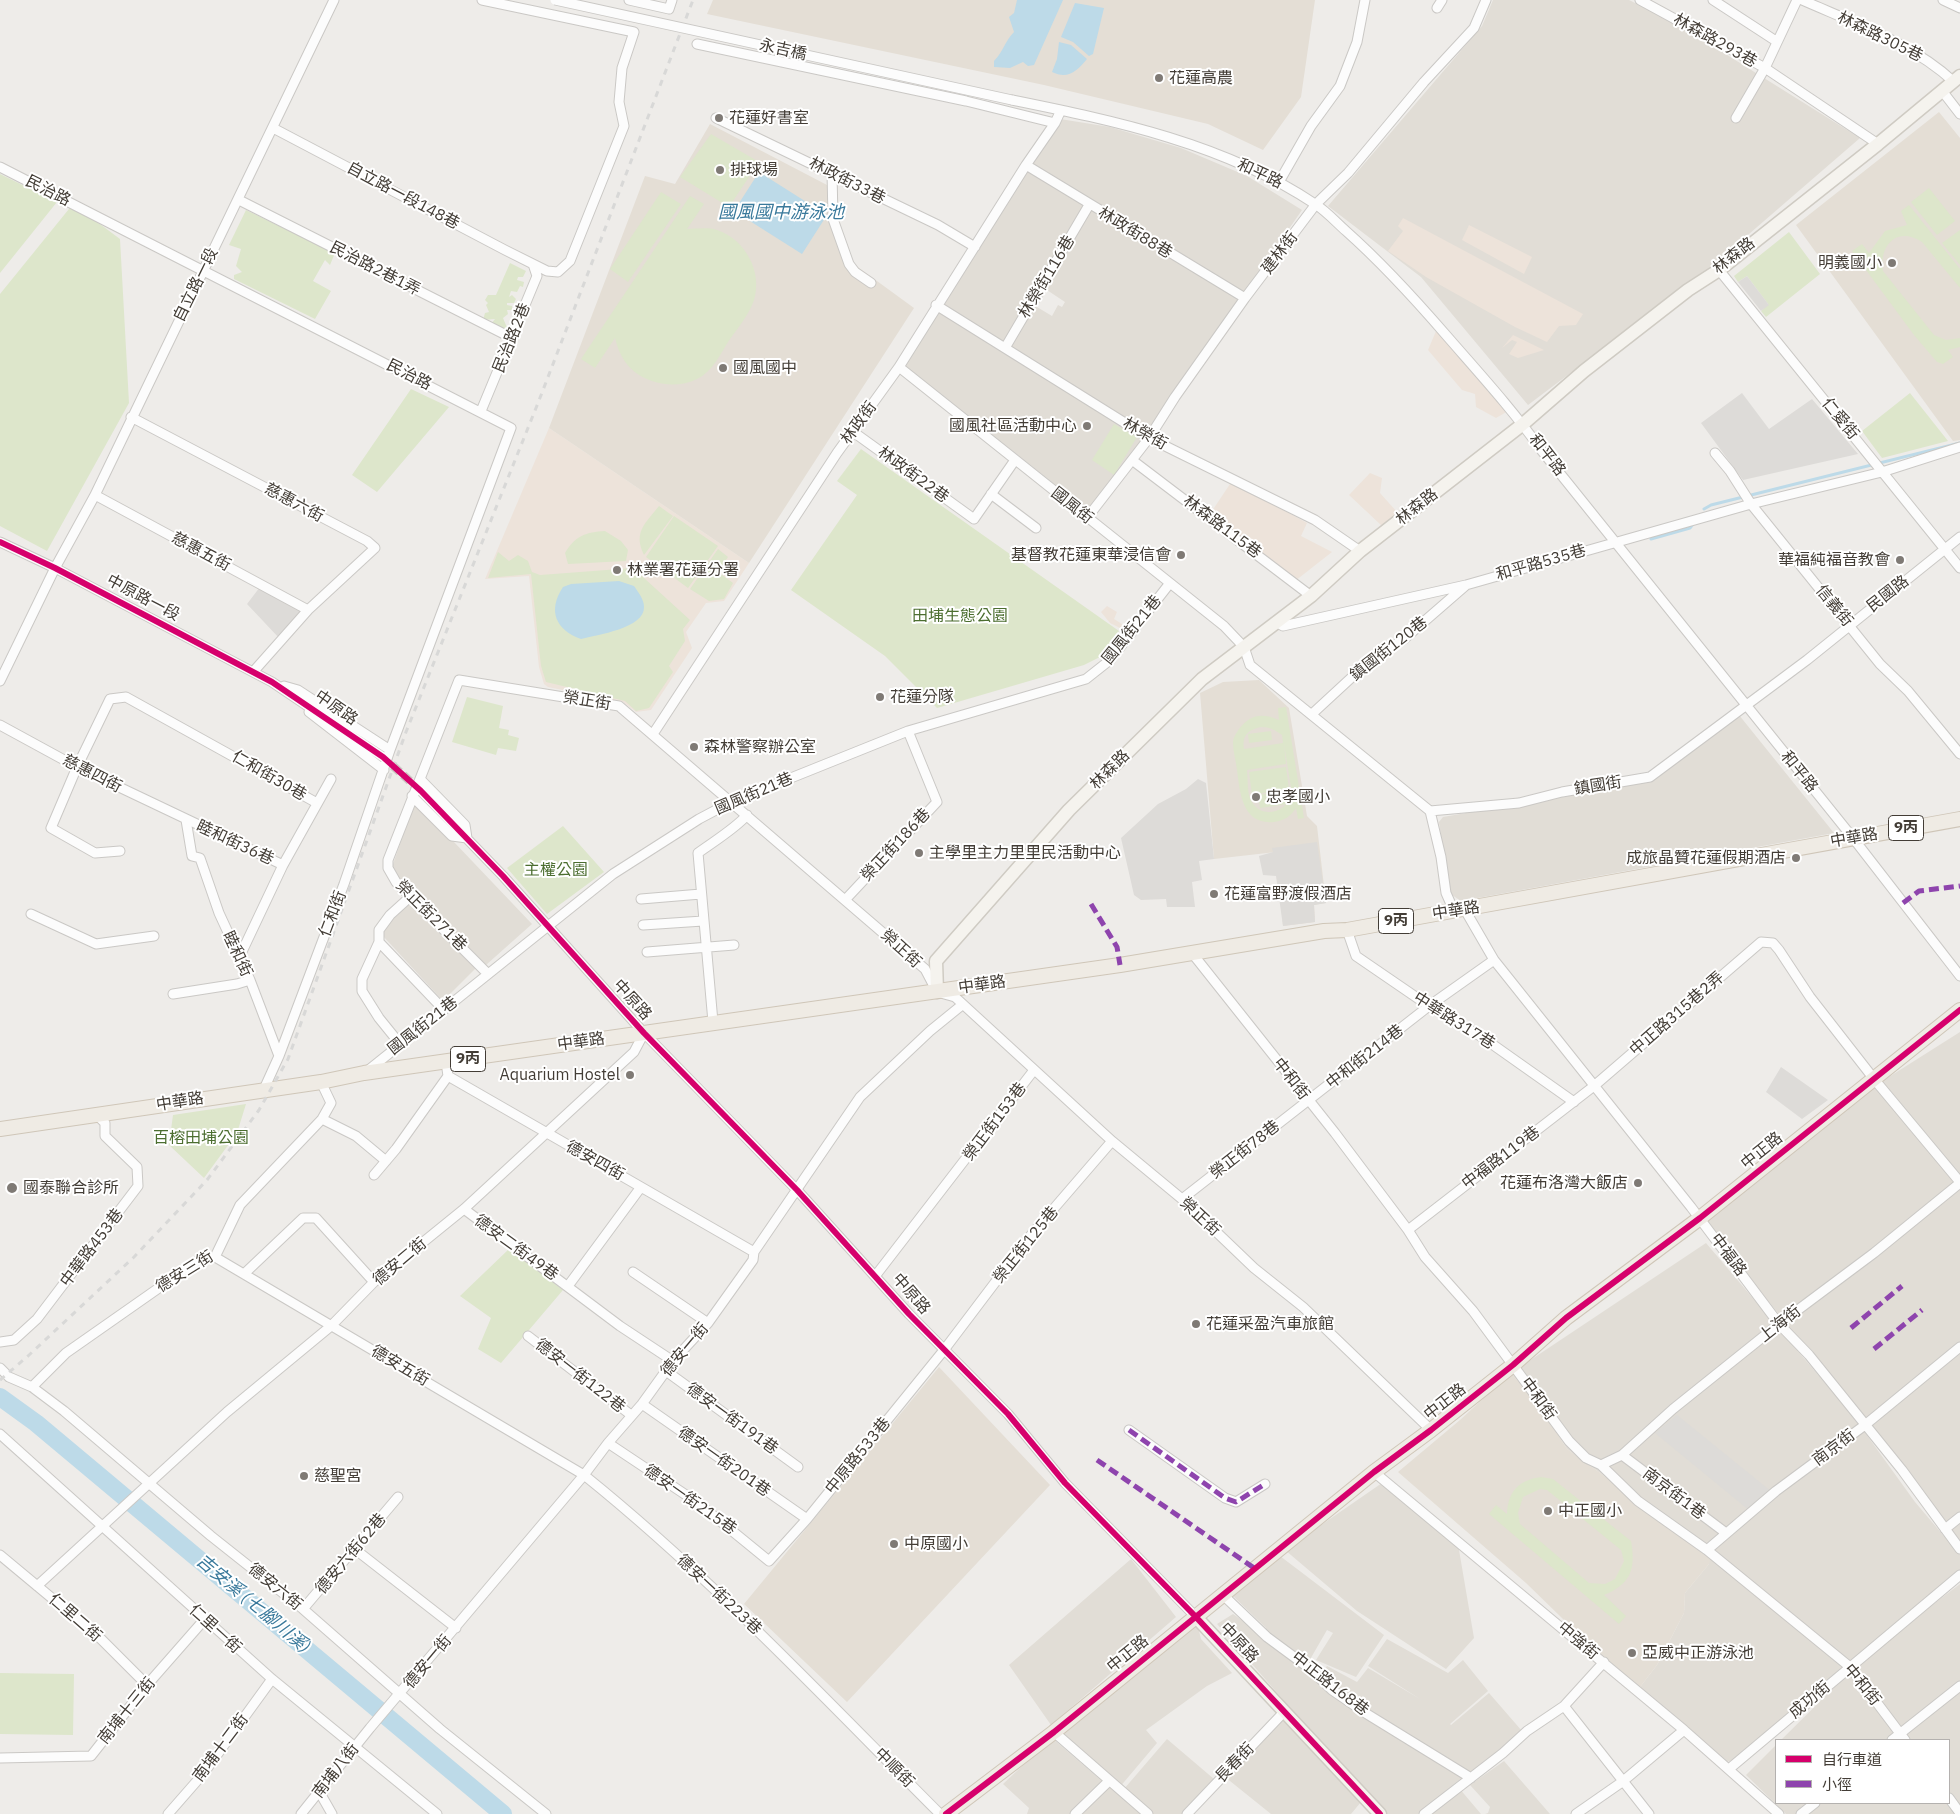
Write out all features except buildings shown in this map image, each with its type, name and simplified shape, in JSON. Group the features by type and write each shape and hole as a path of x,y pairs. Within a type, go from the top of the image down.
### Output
{"main road":[{"name":"中華路","path":"0,1129 320,1082 364,1073 447,1069 713,1022 937,992 1324,931 1347,930 1960,819"},
{"name":"中正路","path":"946,1814 1054,1732 1374,1472 1513,1365 1566,1318 1700,1218 1960,1010"}],"street":[{"name":"自立路一段","path":"0,681 55,568 95,495 334,0"},
{"name":"自立路一段148巷","path":"273,128 533,264 547,271 558,272 570,261 624,126 619,102 622,68 634,32 482,0"},
{"name":"永吉橋","path":"555,0 1012,100"},
{"path":"629,0 669,8 672,0"},
{"path":"1279,182 1311,126 1340,86 1357,42 1365,0"},
{"name":"建林街","path":"1087,518 1149,438 1175,397 1245,298 1316,204 1348,173 1424,82 1474,28 1486,0"},
{"name":"林森路293巷","path":"1640,0 1655,3 1765,68 1878,144"},
{"path":"1714,0 1776,41"},
{"name":"林森路293巷","path":"1736,118 1765,68 1776,41 1797,0"},
{"name":"林森路305巷","path":"1802,0 1863,27 1933,63 1957,79"},
{"path":"1943,0 1960,8"},
{"path":"697,44 966,101 1055,123"},
{"name":"林森路","path":"937,992 936,960 1069,810 1202,679 1311,596 1360,552 1523,424 1646,323 1719,270 1957,79"},
{"path":"1943,92 1960,114"},
{"name":"和平路","path":"1012,100 1061,110 1202,146 1279,182 1316,204 1370,252 1412,296 1523,424 1745,706 1853,838 1960,976"},
{"name":"林政街","path":"653,734 852,431 899,367 936,305 1055,123 1061,110"},
{"name":"林政街33巷","path":"716,118 832,172 938,225 975,247"},
{"name":"林政街88巷","path":"1026,165 1245,298"},
{"name":"民治路","path":"0,167 511,428 390,750"},
{"path":"832,172 833,219 839,237 849,264 855,272 871,283"},
{"name":"民治路2巷1弄","path":"239,200 512,338"},
{"name":"林榮街116巷","path":"1005,348 1089,205"},
{"name":"民治路2巷","path":"481,412 536,276 533,264"},
{"name":"仁愛街","path":"1719,270 1960,568"},
{"name":"林榮街","path":"936,305 1149,438 1315,520 1360,552"},
{"name":"國風街","path":"899,367 1224,626 1244,647"},
{"name":"慈惠六街","path":"131,417 368,541 375,548 308,610"},
{"name":"林政街22巷","path":"852,431 974,519 991,494"},
{"name":"和平路535巷","path":"1276,622 1283,626 1466,585 1616,542 1747,499 1960,447"},
{"name":"信義街","path":"1714,453 1730,472 1747,499 1880,664 1908,691 1960,754"},
{"path":"1015,460 991,494 1036,528"},
{"name":"林森路115巷","path":"1132,460 1311,596"},
{"name":"慈惠五街","path":"95,495 308,610"},
{"name":"民國路","path":"1745,706 1807,660 1849,624 1960,537"},
{"name":"中原路一段","path":"0,542 55,568 272,682"},
{"name":"國風街21巷","path":"364,1073 613,874 665,839 731,802 908,732 1086,679 1110,660 1170,583"},
{"name":"鎮國街120巷","path":"1312,714 1364,666 1404,639 1466,585"},
{"path":"253,672 308,610"},
{"path":"1244,647 1250,665 1430,811 1441,856 1446,894 1460,910"},
{"name":"榮正街","path":"412,796 459,680 619,706 925,969 937,992 955,997 1112,1141 1182,1199 1254,1268 1304,1307 1431,1430"},
{"path":"272,682 298,690 390,750"},
{"path":"272,682 384,770"},
{"name":"中原路","path":"272,682 383,757"},
{"name":"仁和街30巷","path":"77,768 110,699 126,697 317,803"},
{"name":"鎮國街","path":"1430,811 1519,803 1562,792 1650,777 1745,706"},
{"name":"慈惠四街","path":"0,725 77,768 186,820"},
{"name":"榮正街186巷","path":"845,900 937,802 908,732"},
{"name":"仁和街","path":"279,1056 344,884 390,750"},
{"path":"77,768 51,828 96,852 120,851"},
{"name":"仁和街30巷","path":"239,958 283,865 331,779"},
{"path":"412,796 452,836 467,838 465,825 420,779"},
{"name":"中原路","path":"421,791 467,838 644,1033 797,1190 944,1350 1008,1414 1065,1483 1196,1616 1380,1814"},
{"name":"榮正街271巷","path":"412,796 388,860 388,868 392,876 488,974"},
{"path":"713,1022 698,853 729,829 739,825 747,816"},
{"name":"睦和街36巷","path":"186,820 283,865"},
{"name":"睦和街","path":"186,820 192,856 200,858 219,912 250,980 279,1056"},
{"path":"641,899 701,894"},
{"path":"400,1044 378,1018 362,991 362,979 379,942 379,930 390,915 411,896"},
{"name":"中福路","path":"1460,910 1494,960 1700,1218 1779,1324 1809,1355 1865,1425 1960,1549"},
{"path":"31,914 96,944 154,936"},
{"path":"643,926 703,920"},
{"name":"中華路317巷","path":"1347,930 1356,956 1429,1006 1482,1037 1574,1102"},
{"path":"379,942 444,1010"},
{"name":"中正路315巷2弄","path":"1594,1086 1761,942 1773,943 1779,950 1810,998 1874,1079"},
{"path":"646,952 734,945"},
{"name":"中和街","path":"1192,953 1408,1230 1425,1257 1473,1311 1569,1441 1586,1458 1600,1465 1638,1501 1707,1550 1850,1667 1902,1737"},
{"name":"中和街214巷","path":"1308,1100 1429,1006 1494,960"},
{"path":"173,994 215,988 250,980"},
{"name":"德安一街","path":"370,1728 401,1694 584,1475 608,1443 642,1404 672,1361 708,1323 753,1260 754,1252 860,1097 930,1031 962,1005"},
{"name":"德安二街","path":"37,1586 227,1412 331,1326 374,1282 464,1209 545,1132 634,1052 644,1033"},
{"path":"264,1089 279,1056"},
{"path":"374,1175 386,1161 447,1069"},
{"name":"德安四街","path":"447,1069 545,1132 754,1252"},
{"name":"榮正街153巷","path":"876,1275 946,1183 957,1173 1034,1070"},
{"path":"1874,1079 1960,1182"},
{"name":"德安三街","path":"32,1387 66,1354 203,1257 215,1257 240,1204 322,1119 331,1103 320,1082"},
{"name":"中福路119巷","path":"1408,1230 1594,1086"},
{"name":"榮正街78巷","path":"1182,1199 1308,1100"},
{"name":"中華路453巷","path":"0,1342 14,1340 37,1319 138,1186 137,1167 105,1136 105,1123 97,1114"},
{"path":"322,1119 356,1136 386,1161"},
{"name":"榮正街125巷","path":"944,1350 1031,1236 1112,1141"},
{"name":"上海街","path":"1600,1465 1622,1455 1673,1409 1779,1324 1874,1253 1960,1182"},
{"path":"568,1286 641,1186"},
{"name":"德安二街49巷","path":"464,1209 620,1326 672,1361"},
{"path":"245,1273 303,1218 312,1216 316,1218 374,1282"},
{"name":"德安五街","path":"215,1257 584,1475"},
{"path":"633,1272 708,1323"},
{"name":"德安一街122巷","path":"528,1336 632,1415"},
{"name":"南京街","path":"1707,1550 1776,1491 1865,1425 1960,1347"},
{"name":"中原路533巷","path":"769,1561 806,1519 944,1350"},
{"name":"德安六街","path":"0,1368 8,1377 32,1387 64,1411 149,1484 303,1609 440,1729 546,1814"},
{"name":"德安一街191巷","path":"666,1371 798,1467"},
{"name":"德安一街201巷","path":"642,1404 806,1519"},
{"path":"1129,1430 1225,1498 1236,1502 1265,1484"},
{"name":"仁里一街","path":"0,1434 204,1620 272,1679 437,1814"},
{"name":"德安一街215巷","path":"608,1443 698,1503 769,1561"},
{"name":"南京街1巷","path":"1622,1455 1726,1533"},
{"name":"中強街","path":"1374,1472 1604,1662 1779,1814"},
{"name":"德安一街223巷","path":"584,1475 620,1503 730,1604 848,1722"},
{"name":"德安六街62巷","path":"303,1609 356,1550 398,1497"},
{"path":"1945,1529 1960,1517"},
{"path":"356,1550 456,1628"},
{"name":"仁里二街","path":"0,1555 101,1640 147,1685"},
{"name":"成功街","path":"1729,1769 1960,1575"},
{"name":"中正路168巷","path":"1223,1595 1267,1636 1309,1668 1328,1687 1366,1714 1470,1778"},
{"name":"南埔十三街","path":"0,1758 91,1756 147,1685 204,1620"},
{"path":"1424,1814 1503,1753 1527,1731 1564,1706 1604,1662"},
{"name":"南埔十二街","path":"168,1814 203,1774 272,1679"},
{"path":"1902,1737 1960,1686"},
{"path":"1564,1706 1649,1814"},
{"name":"長春街","path":"1187,1814 1284,1712"},
{"name":"中順街","path":"848,1722 940,1814"},
{"name":"南埔八街","path":"301,1814 320,1793 370,1728"},
{"path":"1576,1814 1622,1782 1684,1730"},
{"path":"1054,1732 1148,1814"},
{"path":"1076,1814 1110,1781"},
{"path":"320,1793 332,1814"},
{"path":"1950,1799 1960,1813"},
{"path":"1801,1814 1814,1804"}],"shaded area":[{"name":"花蓮高農","path":"713,0 1315,0 1301,97 1263,150 1208,124 1044,85 707,14"},
{"path":"1493,0 1629,0 1676,23 1860,138 1712,266 1528,405 1421,277 1328,206 1482,26"},
{"name":"明義國小","path":"1939,112 1960,138 1960,440 1953,441 1796,225"},
{"path":"1060,119 1110,127 1181,148 1247,176 1302,210 1092,514 904,365","holes":["1047,290 1065,302 1062,307 1058,305 1052,316 1037,307"]},
{"name":"國風國中","path":"710,124 827,185 844,257 914,308 749,563 549,428 645,176 675,184"},
{"path":"1403,218 1583,314 1576,325 1559,326 1547,342 1515,327 1426,277 1388,251 1403,231 1398,226"},
{"path":"1469,225 1532,257 1524,274 1462,240"},
{"path":"1747,276 1769,305 1761,311 1738,282"},
{"path":"1439,324 1510,410 1496,418 1476,407 1475,394 1462,390 1428,350"},
{"path":"1513,335 1544,350 1518,358 1509,354 1517,342 1512,340 1502,348"},
{"path":"1742,393 1769,429 1812,399 1858,454 1743,480 1701,423"},
{"name":"林業署花蓮分署","path":"549,428 749,563 724,601 706,603 686,632 692,648 651,710 636,712 623,702 548,687 544,684 539,667 529,576 485,579"},
{"path":"1370,473 1382,478 1380,493 1397,512 1382,526 1349,495"},
{"path":"1232,481 1307,523 1301,536 1332,552 1295,581 1210,514"},
{"path":"260,587 306,610 280,639 247,604"},
{"path":"1107,606 1117,612 1114,619 1122,624 1127,624 1124,630 1110,623 1101,612"},
{"name":"忠孝國小","path":"1259,680 1289,708 1307,816 1317,826 1326,903 1314,905 1315,922 1283,926 1276,852 1214,859 1200,693 1223,682"},
{"path":"1739,715 1834,833 1461,901 1449,893 1439,822 1443,817 1650,781"},
{"path":"1198,779 1206,783 1214,859 1199,861 1202,880 1192,882 1195,907 1167,907 1166,899 1141,900 1134,895 1121,838 1158,804 1186,789"},
{"path":"415,801 532,924 486,965 396,875 392,867"},
{"path":"1317,842 1326,903 1314,905 1315,922 1283,926 1276,876 1263,875 1259,856 1273,852 1272,848"},
{"path":"408,903 476,968 443,1001 383,936 384,928"},
{"path":"1960,1032 1960,1540 1704,1221 1854,1099"},
{"path":"1781,1067 1828,1100 1802,1119 1766,1092"},
{"path":"1706,1243 1853,1416 1915,1502 1960,1555 1960,1573 1734,1759 1725,1763 1637,1691 1657,1665 1684,1613 1685,1593 1709,1564 1708,1551 1567,1449 1549,1419 1511,1373"},
{"name":"中原國小","path":"939,1367 1050,1485 847,1702 744,1604"},
{"name":"中正國小","path":"1511,1373 1540,1406 1567,1449 1708,1551 1711,1556 1709,1564 1685,1593 1684,1613 1657,1665 1637,1691 1526,1583 1398,1472 1460,1420"},
{"path":"1677,1415 1772,1492 1750,1511 1655,1433"},
{"path":"1382,1483 1458,1544 1474,1638 1446,1669 1357,1611 1285,1550"},
{"path":"1280,1556 1384,1635 1356,1677 1316,1660 1333,1633 1327,1630 1308,1663 1265,1632 1266,1628 1232,1595"},
{"path":"1131,1559 1176,1617 1051,1725 1009,1665"},
{"path":"1960,1584 1960,1814 1786,1814 1776,1804 1950,1804 1950,1739 1782,1739 1871,1651"},
{"path":"1233,1614 1308,1666 1326,1683 1463,1777 1418,1814 1383,1814 1217,1624"},
{"path":"1194,1625 1198,1627 1201,1639 1232,1673 1207,1686 1146,1730 1157,1743 1119,1788 1058,1734"},
{"path":"1387,1639 1448,1673 1463,1660 1488,1691 1451,1725 1489,1693 1522,1731 1471,1774 1368,1711 1319,1676 1327,1666 1357,1682 1368,1668 1420,1699 1368,1666"},
{"path":"1283,1717 1361,1802 1351,1814 1271,1814 1225,1777"},
{"path":"1052,1738 1103,1782 1071,1814 1027,1814 1029,1808 1003,1784"},
{"path":"1167,1739 1214,1779 1183,1814 1153,1814 1124,1789"},
{"path":"1775,1746 1775,1803 1746,1775"},
{"path":"1504,1761 1550,1814 1485,1814 1488,1813 1490,1807 1470,1785"},
{"path":"1109,1783 1144,1814 1079,1814"},
{"path":"1459,1788 1481,1814 1426,1814"}],"green space":[{"name":"排球場","path":"711,134 759,162 729,207 680,177"},
{"path":"0,174 57,202 0,273"},
{"path":"1929,188 1955,221 1937,235 1911,202"},
{"path":"661,192 681,204 628,282 610,269"},
{"path":"690,196 704,204 687,229 710,229 727,234 736,241 749,258 754,268 756,289 749,311 711,368 702,376 692,381 669,384 657,383 645,378 632,370 623,359 615,338 595,368 581,359"},
{"path":"73,204 120,239 129,403 47,551 0,526 0,294"},
{"path":"1909,205 1960,269 1960,288 1922,242 1905,236 1898,237 1887,246 1884,253 1883,271 1934,335 1946,340 1960,338 1960,347 1948,350 1953,357 1943,364 1937,362 1914,335 1852,251 1862,244 1869,253 1885,231 1907,225 1901,211"},
{"path":"246,210 335,253 330,265 325,260 313,281 331,291 315,319 234,279 234,275 242,272 236,266 241,249 229,245"},
{"path":"1960,230 1960,265 1942,243"},
{"path":"1789,232 1820,274 1766,317 1761,311 1768,304 1747,276 1738,282 1734,276"},
{"path":"510,263 526,271 523,277 518,277 517,280 524,282 523,287 520,286 517,292 511,291 509,297 512,295 516,299 514,303 507,303 507,305 512,306 512,310 507,310 508,314 503,318 508,330 490,325 495,319 483,320 485,313 489,312 486,305 488,303 485,300 488,295 496,295"},
{"path":"411,389 449,407 377,492 352,475"},
{"path":"1910,393 1948,441 1882,458 1862,431"},
{"path":"1114,424 1137,437 1114,475 1092,460"},
{"name":"田埔生態公園","path":"861,449 1119,631 1102,656 1084,665 937,708 885,656 791,590 857,495 837,481"},
{"path":"659,506 673,516 644,555 640,534 645,523"},
{"path":"674,516 718,546 688,588 646,557"},
{"path":"605,531 621,541 628,550 626,561 568,564 565,553 577,539 592,532"},
{"path":"718,549 728,557 718,572 733,583 724,599 709,601 690,589"},
{"path":"498,552 509,561 518,555 528,561 532,572 540,575 633,568 690,620 683,629 685,641 669,666 673,672 649,708 636,711 625,701 546,682 541,666 531,574 488,578"},
{"path":"467,697 503,706 499,728 509,730 508,735 519,738 516,751 498,748 496,755 452,742"},
{"path":"1286,707 1304,818 1298,819 1296,808 1284,819 1274,822 1263,822 1249,813 1245,806 1240,788 1233,741 1243,724 1252,718 1267,716 1279,720 1278,708","holes":["1261,727 1272,729 1282,735 1283,743 1244,749 1244,740 1247,734","1284,744 1292,794 1285,806 1279,810 1266,812 1254,805 1250,798 1247,770 1286,764"]},
{"path":"1271,731 1272,740 1249,743 1248,734"},
{"path":"1286,767 1289,789 1252,795 1249,772"},
{"path":"1285,791 1287,804 1260,808 1258,795"},
{"name":"主權公園","path":"563,826 604,872 547,914 507,868"},
{"name":"百榕田埔公園","path":"246,1104 237,1133 204,1178 169,1145 173,1115"},
{"path":"509,1249 563,1290 501,1363 478,1349 491,1318 460,1296"},
{"path":"1541,1477 1553,1479 1631,1541 1633,1560 1630,1574 1620,1586 1604,1595 1626,1616 1619,1624 1489,1514 1496,1505 1507,1514 1512,1493 1520,1484","holes":["1540,1489 1547,1490 1621,1550 1624,1561 1615,1579 1605,1584 1589,1583 1520,1524 1518,1513 1523,1497"]},
{"path":"0,1673 74,1674 73,1735 0,1734"}],"water":[{"path":"1017,0 1063,0 1034,65 1028,66 1023,62 1010,68 994,67 994,61 1014,32 1009,17 1014,13"},
{"path":"1075,3 1104,8 1093,54 1089,56 1073,42 1061,37"},
{"path":"1059,42 1071,45 1087,59 1080,67 1067,75 1052,72 1057,59"},
{"name":"國風國中游泳池","path":"759,172 827,215 802,254 734,211"},
{"path":"619,581 634,586 642,598 644,607 642,614 637,620 608,633 581,639 572,635 560,625 555,612 558,596 563,587 571,584"}],"waterway":[{"path":"1704,509 1711,505 1960,443"},
{"path":"1651,539 1690,528 1693,524"},
{"name":"吉安溪 (七腳川溪)","path":"0,1397 36,1423 503,1814"}],"tunnel":[{"path":"383,757 421,791"}],"railway":[{"path":"0,1380 134,1257 207,1180 259,1110 288,1059 406,732 538,403 693,0"}],"marked path":[{"path":"1903,903 1919,891 1960,886"},
{"path":"1091,904 1117,947 1120,965"},
{"path":"1851,1328 1902,1286"},
{"path":"1874,1349 1922,1310"},
{"path":"1129,1430 1225,1498 1236,1502 1265,1484"},
{"path":"1097,1460 1254,1568"}],"cycle path":[{"path":"0,542 55,568 272,682 383,757 421,791 503,876 644,1033 797,1190 909,1314 1008,1414 1065,1483 1195,1616 1380,1814"},
{"path":"946,1814 1054,1732 1374,1472 1513,1365 1566,1318 1700,1218 1960,1010"}],"place":[{"name":"花蓮高農","path":"1159,78"},
{"name":"花蓮好書室","path":"719,118"},
{"name":"排球場","path":"720,170"},
{"name":"明義國小","path":"1892,263"},
{"name":"國風國中","path":"723,368"},
{"name":"國風社區活動中心","path":"1087,426"},
{"name":"基督教花蓮東華浸信會","path":"1181,555"},
{"name":"華福純福音教會","path":"1900,560"},
{"name":"林業署花蓮分署","path":"617,570"},
{"name":"花蓮分隊","path":"880,697"},
{"name":"森林警察辦公室","path":"694,747"},
{"name":"忠孝國小","path":"1256,797"},
{"name":"主學里主力里里民活動中心","path":"919,853"},
{"name":"成旅晶贊花蓮假期酒店","path":"1796,858"},
{"name":"花蓮富野渡假酒店","path":"1214,894"},
{"name":"Aquarium Hostel","path":"630,1075"},
{"name":"花蓮布洛灣大飯店","path":"1638,1183"},
{"name":"國泰聯合診所","path":"12,1188"},
{"name":"花蓮采盈汽車旅館","path":"1196,1324"},
{"name":"慈聖宮","path":"304,1476"},
{"name":"中正國小","path":"1548,1511"},
{"name":"中原國小","path":"894,1544"},
{"name":"亞威中正游泳池","path":"1632,1653"}]}
